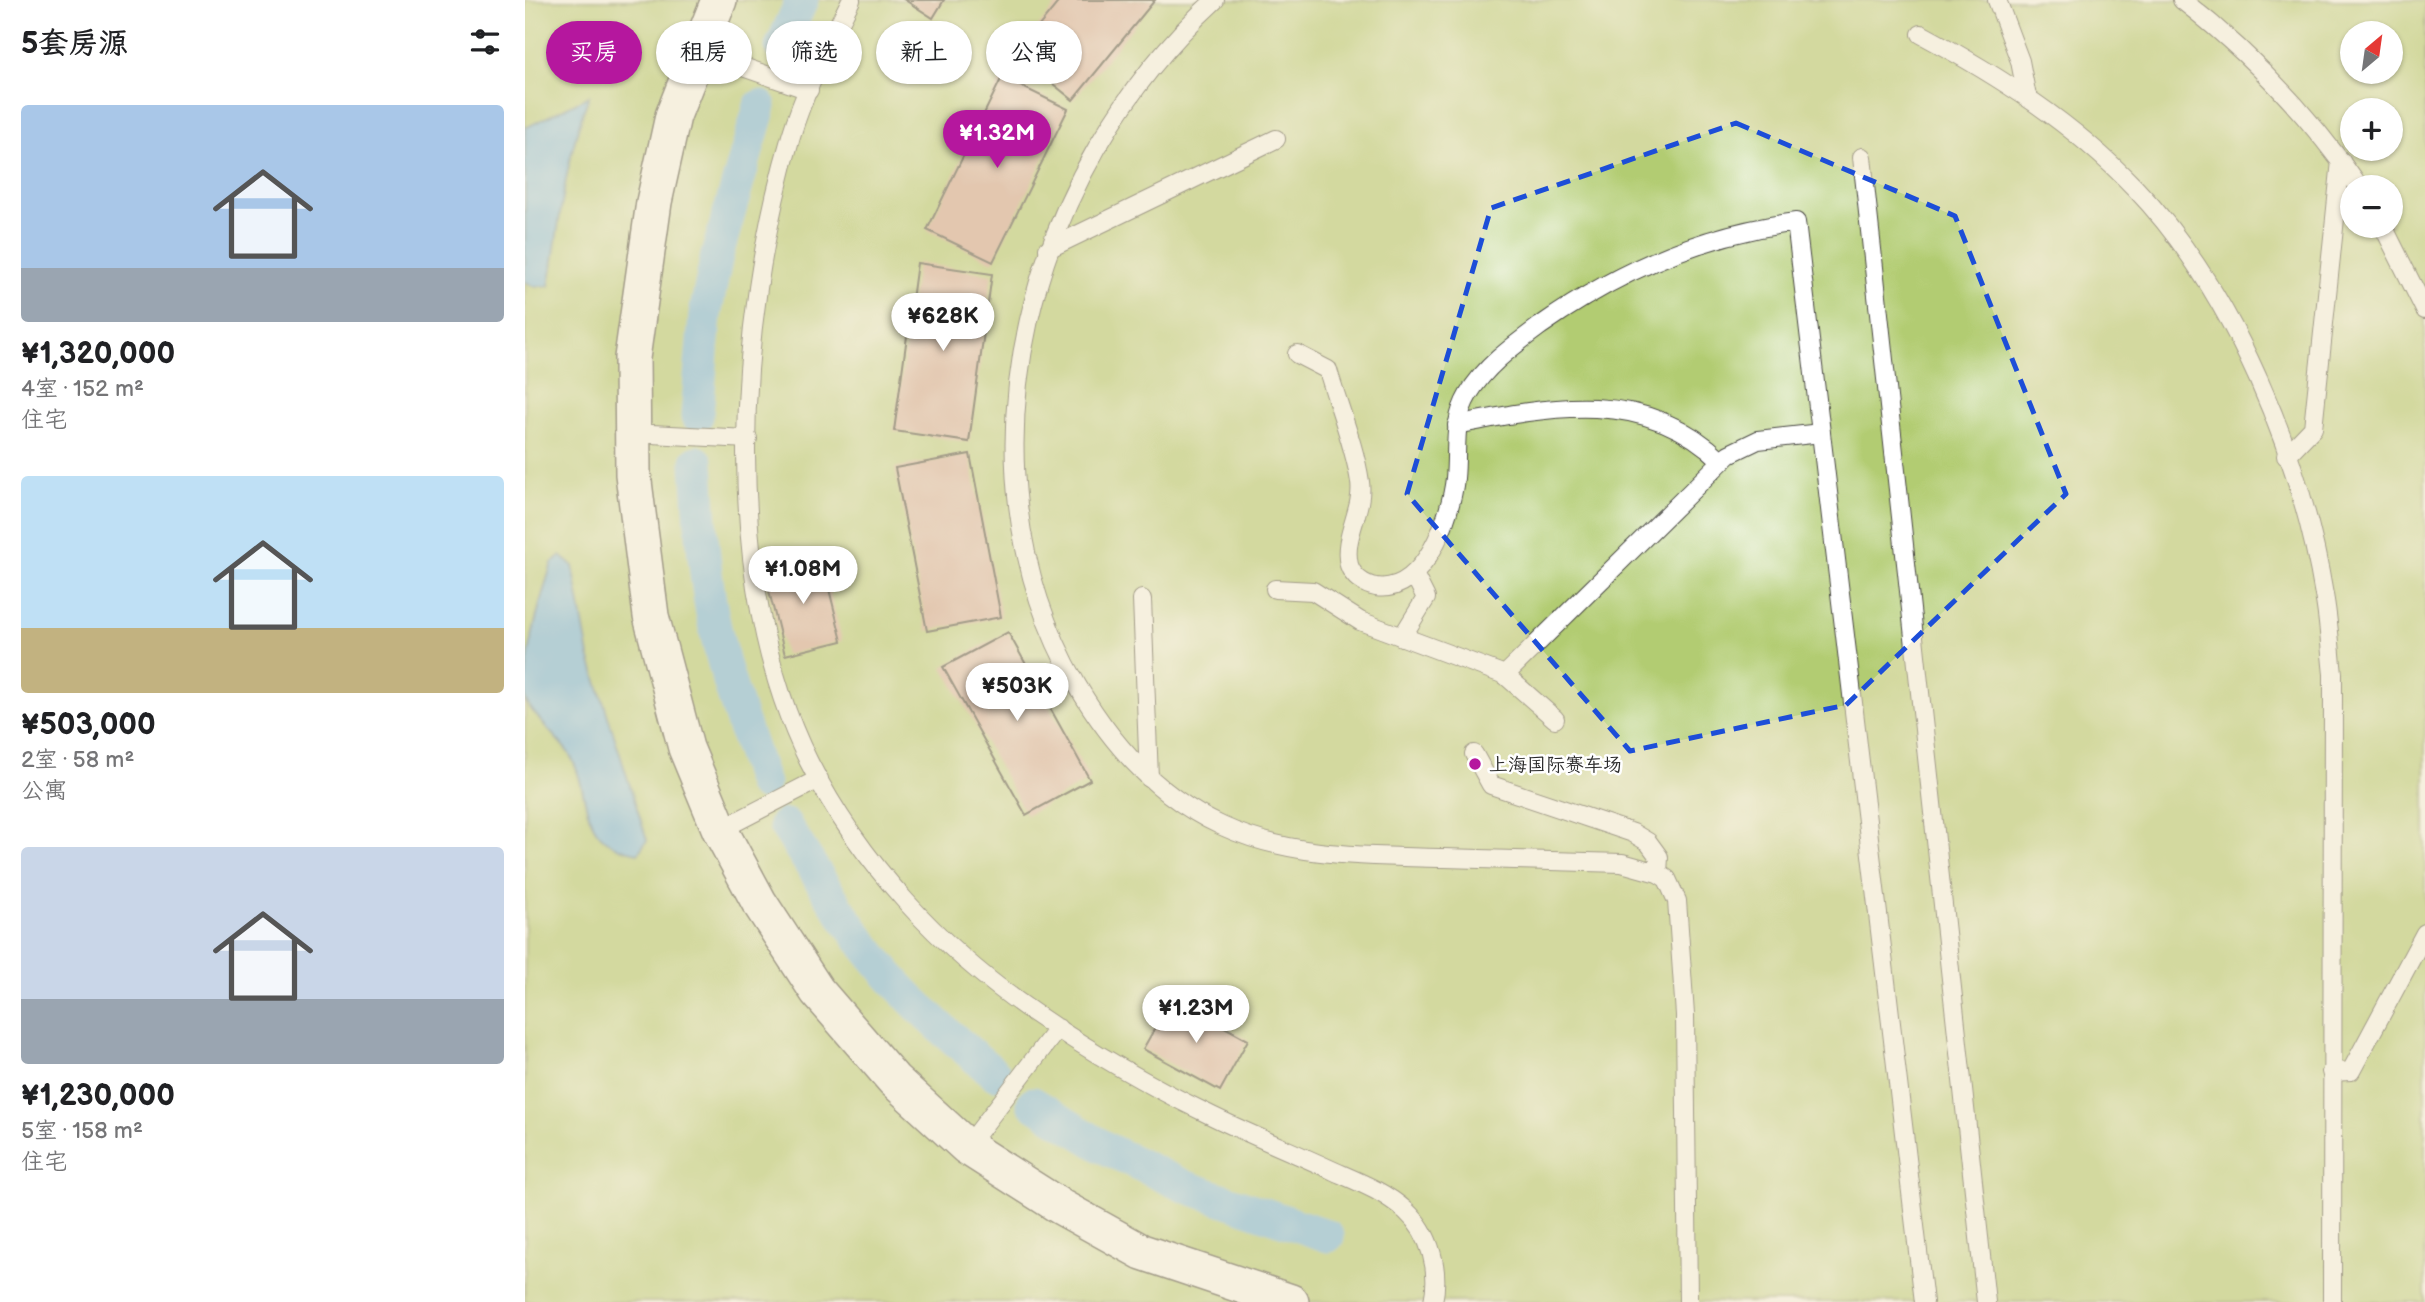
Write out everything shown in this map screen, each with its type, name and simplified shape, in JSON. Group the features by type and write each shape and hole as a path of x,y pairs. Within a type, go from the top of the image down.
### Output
{"street":[{"path":"710,21 719,0"},
{"path":"685,84 673,116 654,202 632,358 633,474 651,615 686,748 720,830 759,902 817,991 894,1080 967,1147 1061,1207 1142,1252 1291,1302"}],"lane":[{"path":"851,0 791,134 753,317 747,489 760,616 781,692 819,779 848,829 910,907 978,971 1097,1054 1205,1113 1380,1191 1408,1212 1425,1234 1434,1261 1437,1285 1433,1302"},
{"path":"1215,0 1150,71 1077,185 1048,249 1029,314 1016,404 1015,443 1023,534 1052,636 1092,711 1119,747 1149,778 1190,808 1221,826 1282,846 1376,856 1622,863 1658,873 1667,879 1677,901 1685,1027 1688,1302"},
{"path":"1997,0 2020,61 2027,97"},
{"path":"2182,0 2214,26 2302,111 2350,175"},
{"path":"1921,34 2027,97 2072,130 2135,188 2186,249 2223,311 2252,369 2287,456 2309,527 2324,595 2333,674 2332,1302"},
{"path":"752,70 809,90"},
{"path":"1048,249 1276,139"},
{"path":"1862,157 1986,1302"},
{"path":"2287,456 2313,428 2341,162"},
{"path":"1297,354 1328,370 1360,482 1349,541 1351,571 1368,585 1392,588 1414,574 1432,549 1449,508 1455,477 1457,425 1465,401 1483,374 1510,348 1577,300 1663,256 1705,240 1796,222 1924,1302"},
{"path":"2389,238 2425,310"},
{"path":"1457,425 1539,408 1610,409 1653,418 1691,434 1721,460"},
{"path":"632,433 748,439"},
{"path":"1505,675 1721,460 1743,445 1758,440 1821,433"},
{"path":"1402,637 1426,598 1414,574"},
{"path":"1275,589 1313,591 1360,621 1505,675 1555,719"},
{"path":"1142,599 1149,778"},
{"path":"1475,754 1491,785 1633,833 1648,842 1659,857 1658,873"},
{"path":"720,830 819,779"},
{"path":"2331,1072 2351,1071 2425,933"},
{"path":"967,1147 1058,1028"}],"highlighted area":[{"path":"1736,123 1955,216 2066,494 1846,705 1630,751 1407,494 1491,208"}],"green space":[{"name":"上海国际赛车场","path":"525,0 2425,0 2425,1302 525,1302"}],"water":[{"path":"589,96 569,166 549,286 532,286 525,281 525,128"},
{"path":"561,556 573,566 589,656 647,840 638,853 617,847 603,838 594,827 576,767 568,752 537,717 525,698 527,664 538,612 552,563"}],"building":[{"path":"905,0 944,0 933,18"},
{"path":"1060,0 1155,0 1073,100 1053,84 1082,84 1082,21 1043,21"},
{"path":"999,84 1016,84 1068,109 993,262 927,230"},
{"path":"917,263 992,274 969,442 894,431"},
{"path":"970,454 1001,617 927,631 895,468"},
{"path":"821,557 842,641 785,655 764,571"},
{"path":"1008,632 1090,780 1026,815 943,667"},
{"path":"1172,998 1248,1040 1220,1091 1143,1049"}],"waterway":[{"path":"793,21 802,0"},
{"path":"697,416 705,315 717,255 760,106"},
{"path":"697,462 704,556 712,613 728,678 763,784"},
{"path":"785,825 874,958 927,1014 995,1074"},
{"path":"1033,1103 1105,1148 1184,1186 1328,1236"}],"place":[{"name":"上海国际赛车场","path":"1475,764"}]}
